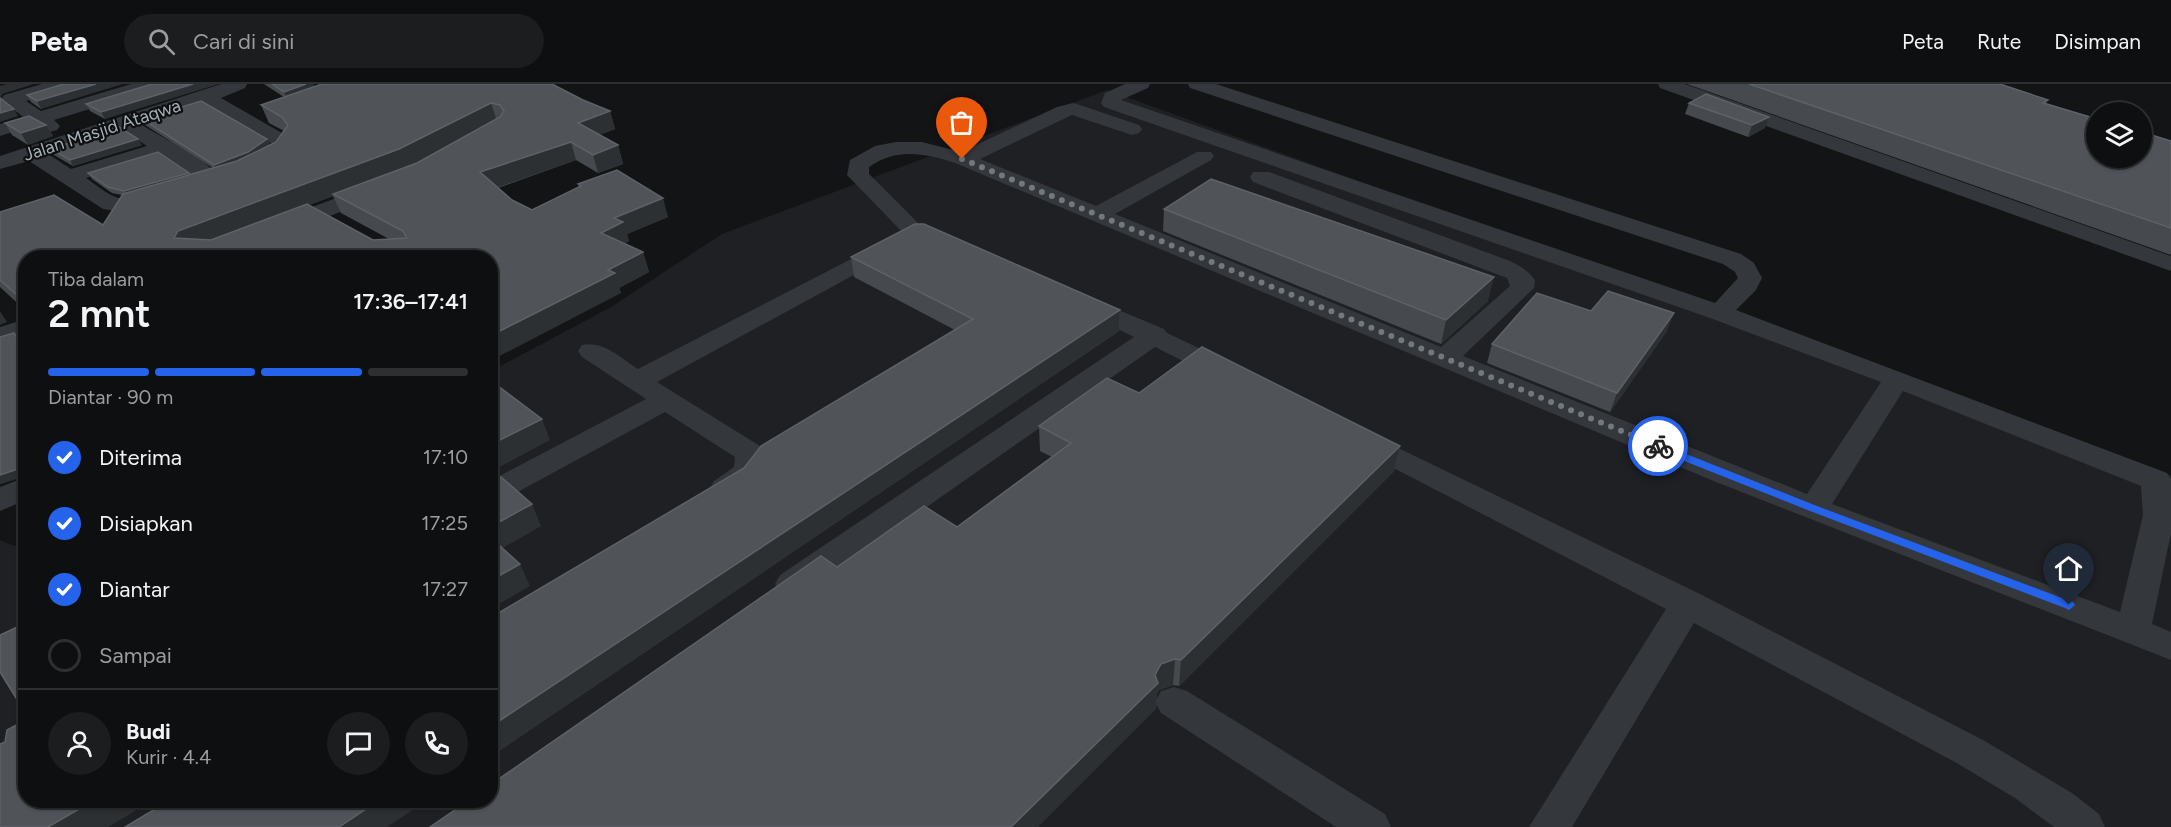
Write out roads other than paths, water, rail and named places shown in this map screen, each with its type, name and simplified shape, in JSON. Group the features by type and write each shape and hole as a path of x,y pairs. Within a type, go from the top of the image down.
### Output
{"street":[{"path":"5,101 63,84"},
{"path":"0,130 151,84"},
{"name":"Jalan Masjid Ataqwa","path":"0,163 206,97 238,84"},
{"path":"1141,84 1112,97 1111,103 1719,313 1898,379 2163,483 2159,515 2133,630"},
{"path":"1197,84 1732,259 1745,268 1750,278 1747,285 1719,313"},
{"path":"1667,84 2171,264"},
{"path":"31,153 71,176 99,198 119,206 128,206 228,177 275,158 285,145 206,97"},
{"path":"5,101 38,118 72,140"},
{"path":"962,159 1064,111 1073,109 1516,273 1523,280 1522,288 1444,359"},
{"path":"247,122 269,114"},
{"path":"124,123 163,148 228,177"},
{"path":"637,381 921,231 884,201 858,175 858,165 869,156 883,150 912,146 932,148 1813,509 2171,646"},
{"path":"71,176 163,148"},
{"path":"1097,215 1204,156"},
{"path":"264,234 394,183"},
{"path":"319,213 347,228"},
{"path":"1059,292 1155,335 1251,384"},
{"path":"0,336 18,330"},
{"path":"764,603 1155,335"},
{"path":"591,351 749,453 752,462 748,471 737,481 696,506"},
{"path":"1813,509 1898,379"},
{"path":"498,490 666,400"},
{"path":"1336,426 1688,603 1973,755 2058,804 2084,827"},
{"path":"0,500 18,491"},
{"path":"1550,827 1688,603"},
{"path":"1174,702 1370,827"}]}
